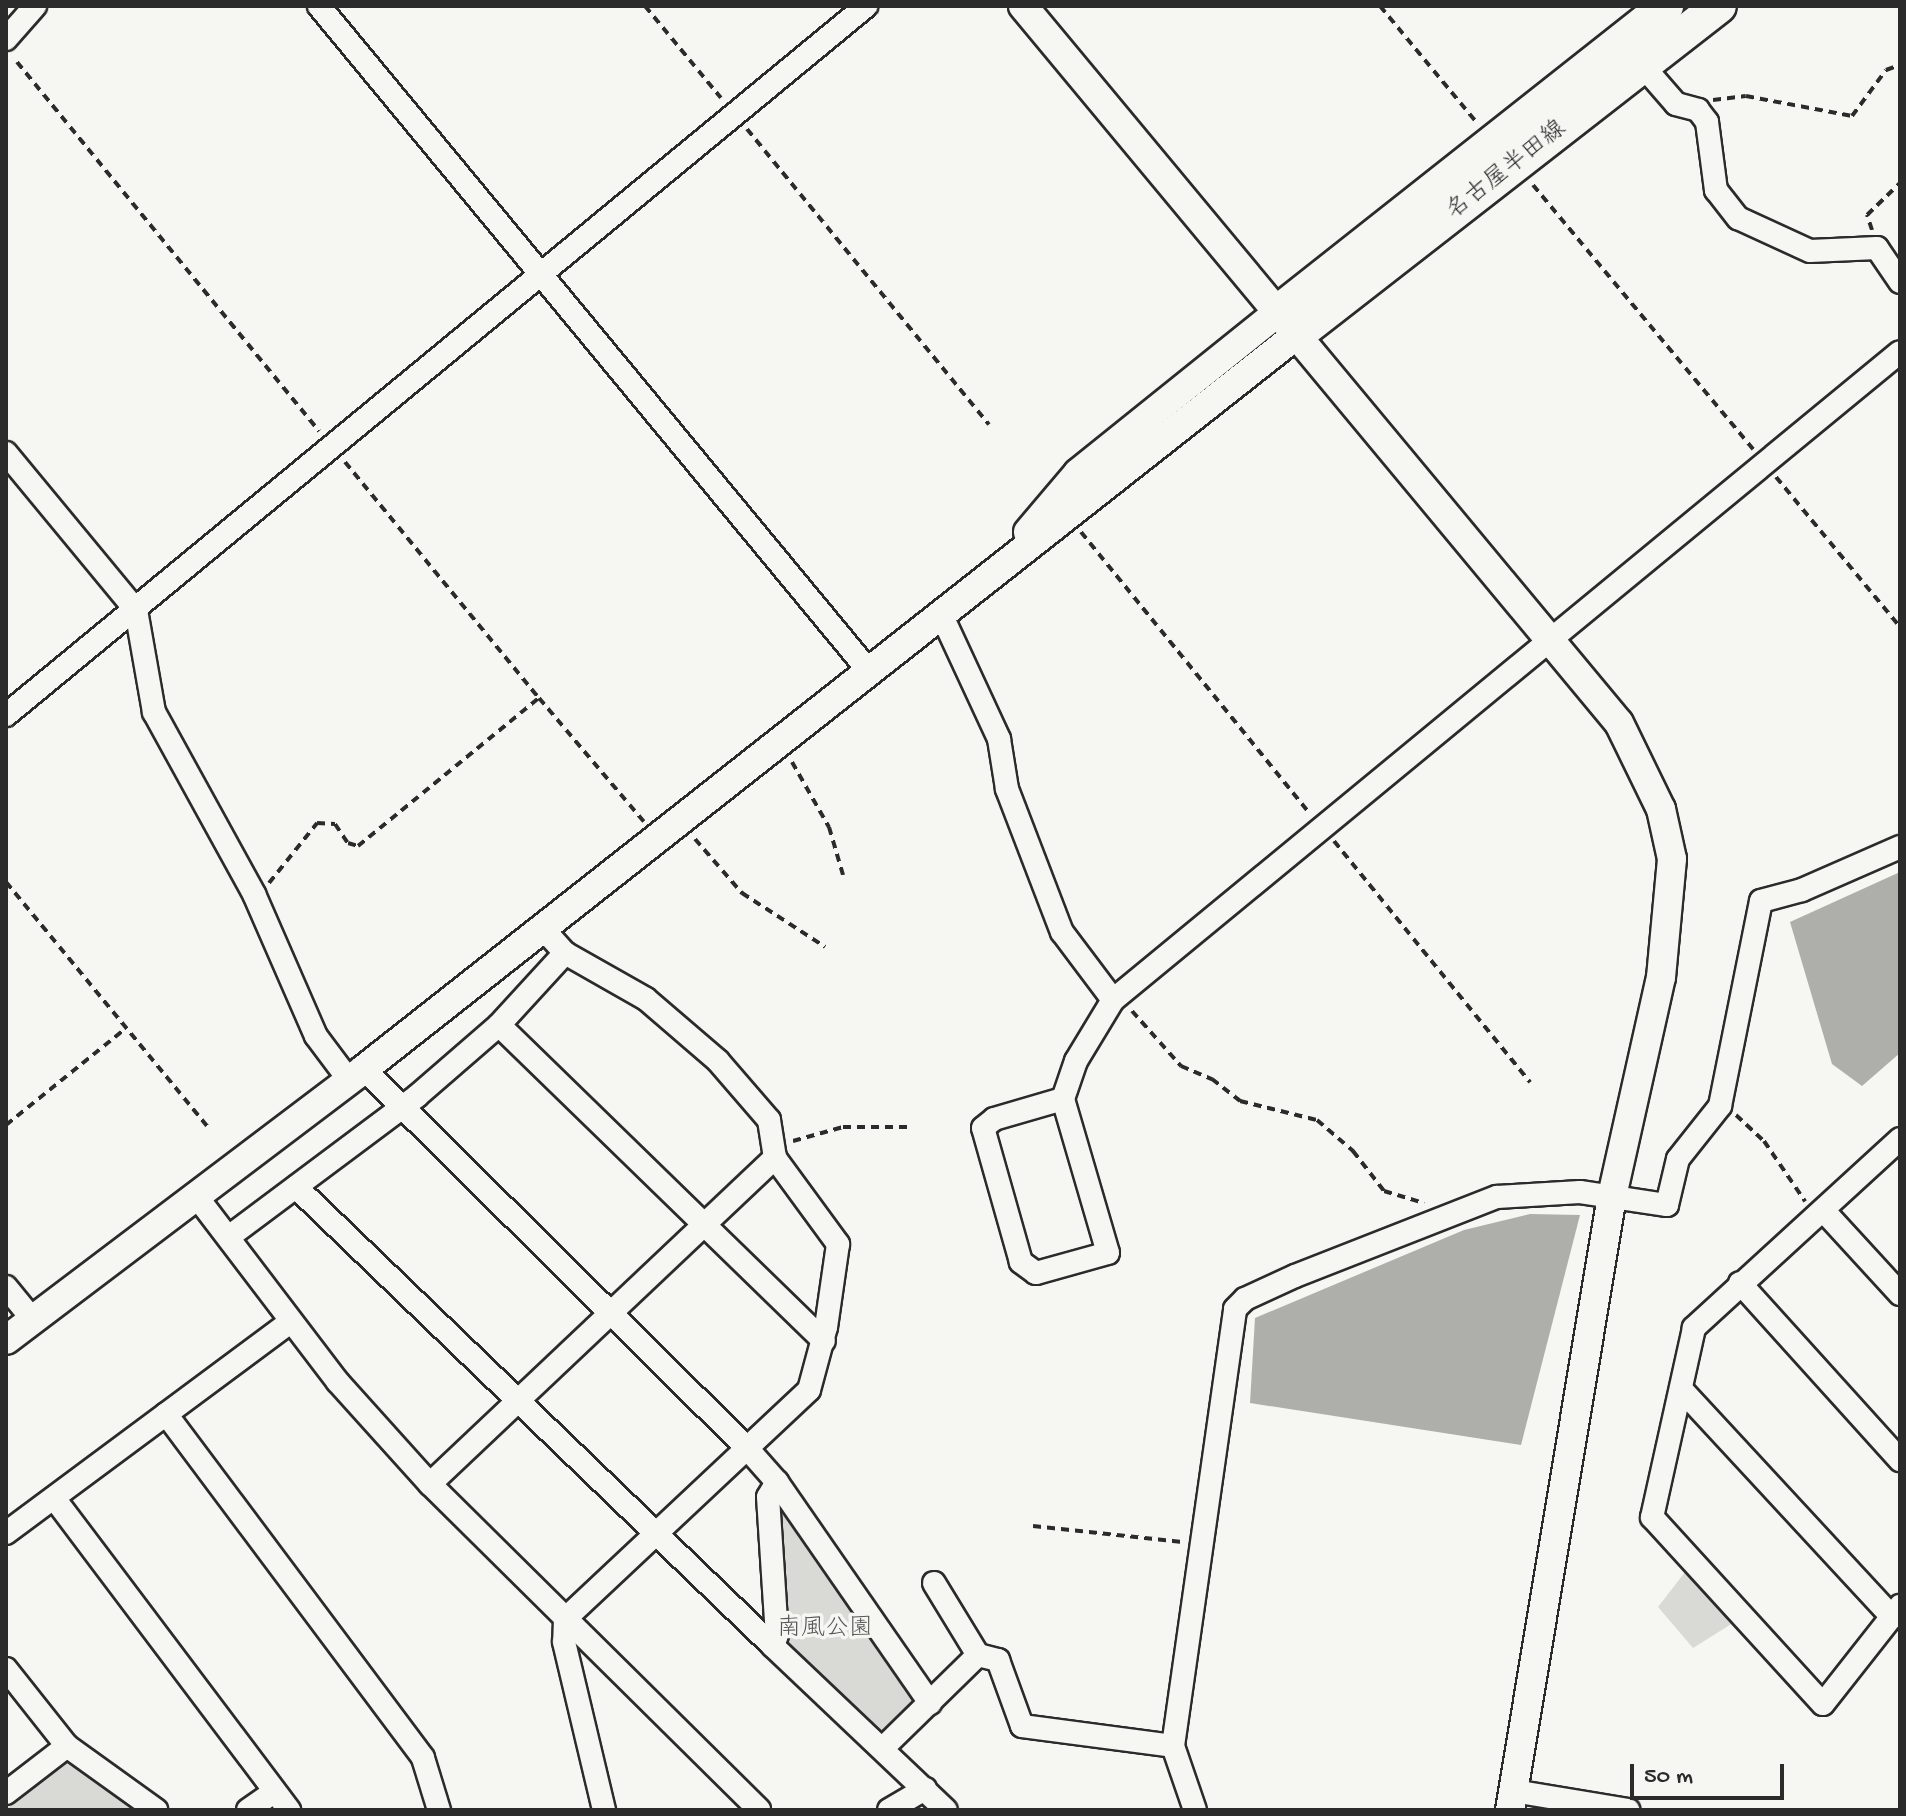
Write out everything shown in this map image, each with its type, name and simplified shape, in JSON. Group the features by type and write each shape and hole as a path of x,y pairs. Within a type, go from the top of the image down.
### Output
{"main road":[{"name":"名古屋半田線","path":"1286,324 1505,154 1666,6"},
{"name":"名古屋半田線","path":"1505,154 1643,66 1711,8"}],"street":[{"path":"6,39 35,6"},
{"path":"319,6 869,671"},
{"path":"6,715 866,6"},
{"path":"1023,6 1619,723 1643,766 1661,809 1672,859 1661,977 1612,1196 1511,1801 1628,1810"},
{"path":"1643,66 1676,104 1698,110 1707,122 1716,190 1738,218 1810,251 1872,248 1886,258 1900,282"},
{"path":"6,1340 197,1197 950,610 1068,516 1286,324"},
{"path":"950,610 1078,473 1286,324"},
{"path":"1063,1099 983,1128 1021,1262 1036,1273 1108,1253 1063,1099 1076,1061 1113,1000 1900,352"},
{"path":"6,453 136,610 154,712 254,894 316,1036 356,1074 401,1106 614,1311 746,1447 777,1482 930,1703"},
{"path":"950,610 999,739 1007,789 1062,932 1113,1000"},
{"path":"1195,1810 1173,1746 1235,1309 1245,1299 1446,1213 1497,1197 1535,1193 1612,1196 1667,1205 1678,1159 1720,1106 1761,901 1802,890 1900,847"},
{"path":"541,926 565,953 610,975 691,1033 769,1120 775,1153 838,1244 824,1341 809,1390 654,1532 565,1619 564,1642 604,1810"},
{"path":"230,1236 401,1106 499,1025 565,953"},
{"path":"499,1025 824,1341"},
{"path":"1681,1389 1896,1611 1823,1704 1652,1517 1694,1328 1900,1139"},
{"path":"430,1484 523,1400 704,1226 775,1153"},
{"path":"296,1187 523,1400 654,1532 884,1747 946,1810"},
{"path":"197,1197 230,1236 338,1382 430,1484 759,1810"},
{"path":"1821,1213 1900,1294"},
{"path":"1740,1283 1900,1460"},
{"path":"6,1287 33,1320"},
{"path":"6,1533 291,1321"},
{"path":"166,1414 423,1758 439,1810"},
{"path":"773,1646 777,1635 768,1497 777,1482"},
{"path":"54,1498 289,1810"},
{"path":"934,1583 978,1655 998,1660 1022,1726 1173,1746"},
{"path":"884,1747 978,1655"},
{"path":"6,1669 67,1746 156,1810"},
{"path":"6,1793 67,1746"},
{"path":"889,1810 925,1789"},
{"path":"248,1810 274,1792"}],"path":[{"path":"645,6 989,425"},
{"path":"1380,6 1900,627"},
{"path":"17,62 332,448 656,837"},
{"path":"1698,110 1735,96 1832,108 1852,116 1886,70 1900,65"},
{"path":"1872,248 1867,215 1900,183"},
{"path":"1068,516 1530,1082"},
{"path":"254,894 289,862 317,823 335,824 348,843 358,846 539,698"},
{"path":"780,741 824,816 843,875"},
{"path":"678,820 742,893 825,947"},
{"path":"6,882 209,1128"},
{"path":"1113,1000 1127,1007 1181,1066 1212,1079 1240,1101 1317,1120 1376,1179 1384,1191 1446,1213"},
{"path":"6,1125 126,1028"},
{"path":"1720,1106 1755,1131 1821,1213"},
{"path":"775,1153 843,1127 908,1127"},
{"path":"1033,1526 1202,1545"}],"green space":[{"name":"南風公園","path":"777,1482 930,1703 884,1747 773,1646"},
{"path":"1692,1563 1744,1616 1693,1648 1658,1607"},
{"path":"67,1746 156,1810 6,1810 6,1793"}],"shaded area":[{"path":"1900,872 1900,1053 1862,1086 1832,1064 1790,922"},
{"path":"1530,1214 1580,1215 1521,1445 1250,1403 1255,1318 1464,1230"}]}
